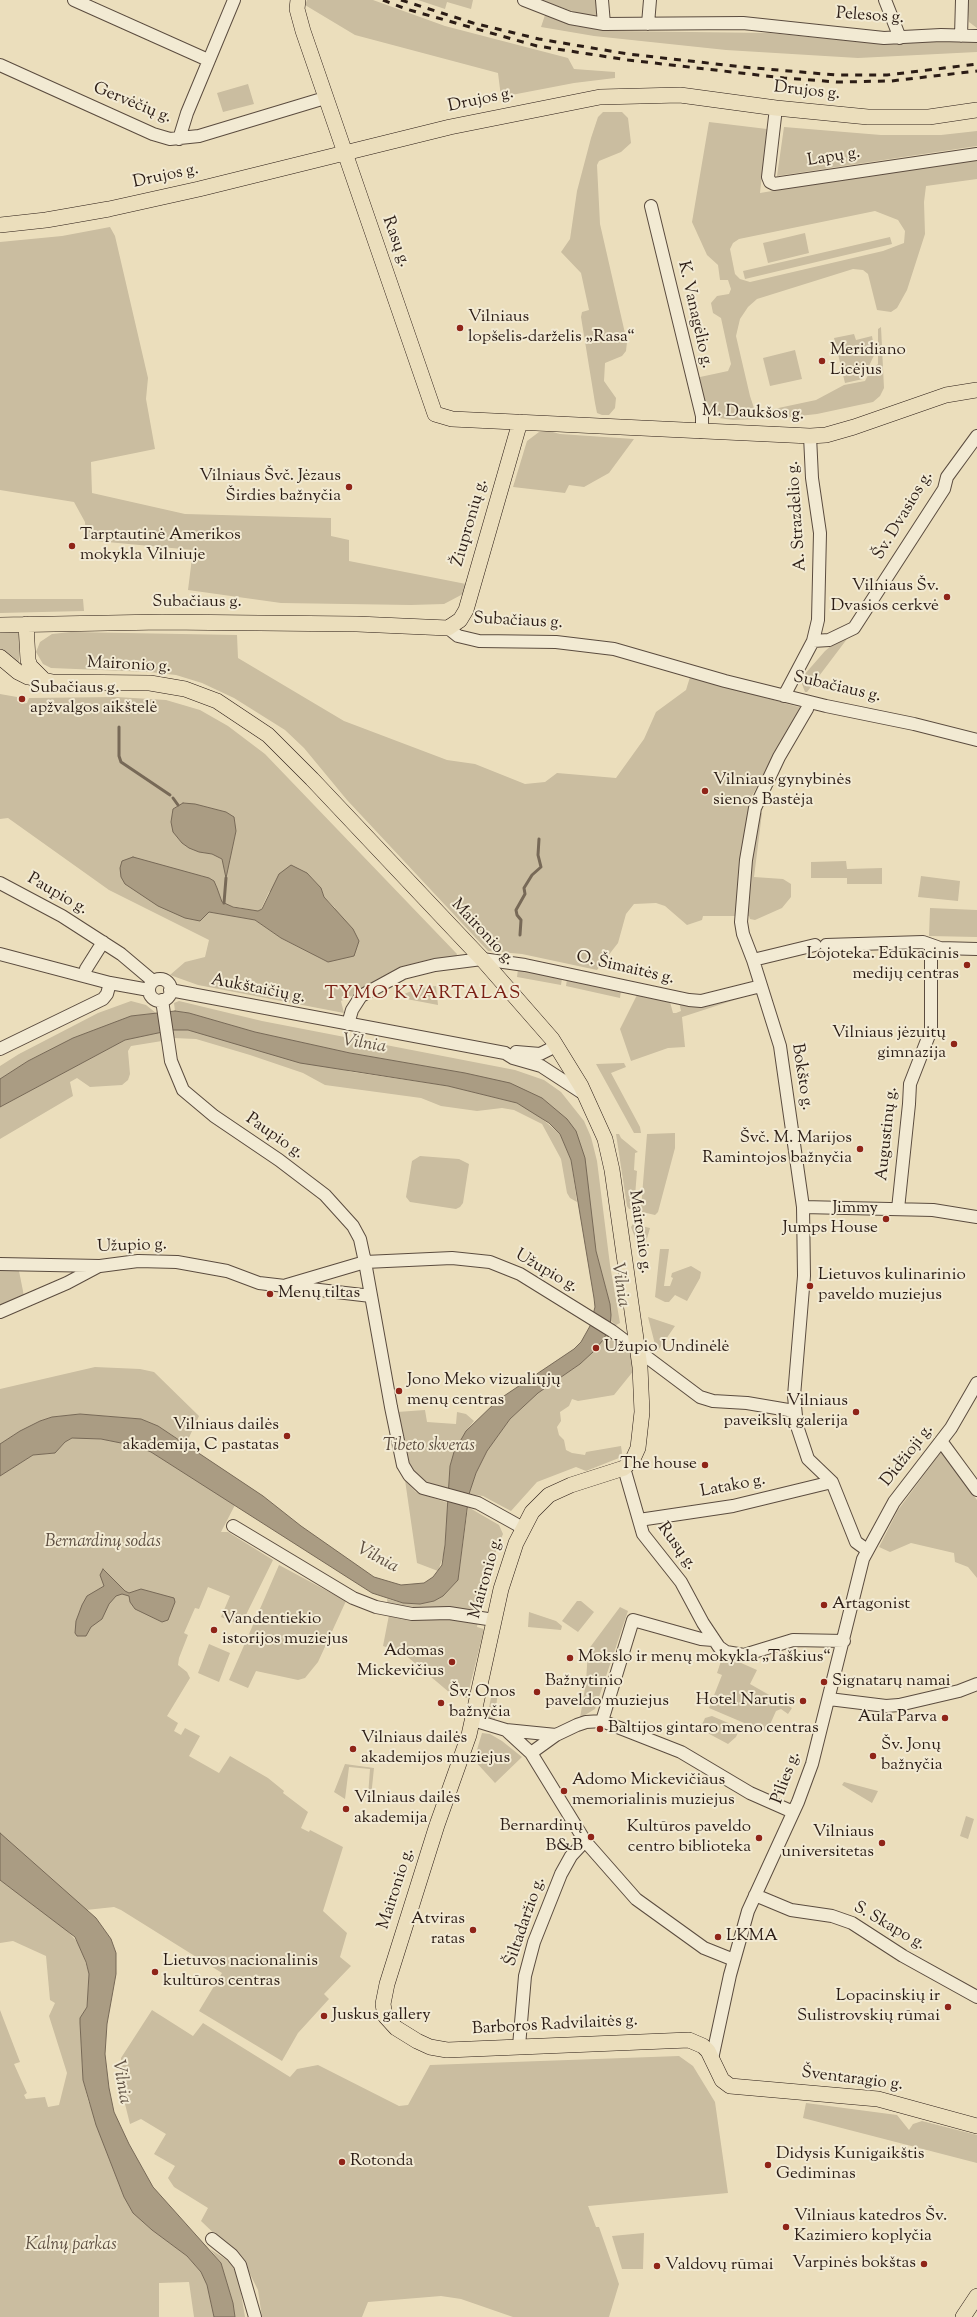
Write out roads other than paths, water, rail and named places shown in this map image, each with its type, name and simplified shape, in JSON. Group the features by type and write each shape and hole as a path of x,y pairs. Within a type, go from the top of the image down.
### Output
{"main road":[{"name":"Rasų g.","path":"296,1 298,16 343,152 435,414 452,419 520,422"},
{"name":"Drujos g.","path":"0,226 109,209 206,188 343,152 546,106 600,97 680,95 836,115 906,117 977,110"},
{"name":"M. Daukšos g.","path":"520,422 702,432 810,436 854,427 946,395 977,390"},
{"name":"Žiupronių g.","path":"448,628 457,623 466,610 520,422"},
{"name":"Subačiaus g.","path":"0,625 105,622 278,623 357,624 448,628"},
{"path":"26,624 28,660 30,666 43,679"},
{"name":"Maironio g.","path":"0,657 18,672 28,677 66,683 150,683 200,694 235,711 268,735 288,754 482,959 556,1046 566,1059 587,1096 602,1130 609,1158 641,1382 639,1439 636,1453 624,1468 571,1485 549,1495 532,1512 523,1528 508,1565 494,1620 473,1720 383,1998 383,2011"},
{"name":"Barboros Radvilaitės g.","path":"383,2011 387,2019 396,2028 430,2047 452,2050 689,2040 703,2046 712,2059 722,2080"},
{"name":"Šventaragio g.","path":"722,2080 736,2087 878,2099 977,2126"},
{"path":"963,2317 977,2296"}],"street":[{"path":"74,0 208,60"},
{"path":"179,139 182,125 234,0"},
{"name":"Pelesos g.","path":"524,0 570,18 604,24 750,23 900,38 941,35 977,36"},
{"path":"602,0 604,24"},
{"path":"648,24 650,0"},
{"path":"885,0 900,38"},
{"path":"961,36 962,0"},
{"name":"Gervėčių g.","path":"0,65 153,134 179,139 198,136 325,98"},
{"name":"Lapų g.","path":"776,108 768,177 770,182 774,184 977,154"},
{"name":"K. Vanagėlio g.","path":"651,206 702,416 702,432"},
{"name":"A. Strazdelio g.","path":"810,436 812,478 820,533 818,620 813,641"},
{"name":"Šv. Dvasios g.","path":"813,641 828,640 854,628 944,489 947,477 977,436"},
{"name":"Subačiaus g.","path":"448,628 458,636 467,639 603,647 636,654 724,681 784,696 914,724 977,740"},
{"path":"784,696 813,641"},
{"name":"Bokšto g.","path":"809,702 807,709 779,757 758,800 753,815 746,860 741,922 743,934 777,1033 783,1063 803,1207 804,1276 794,1412 800,1439 808,1459 832,1482 856,1542 867,1550"},
{"name":"Paupio g.","path":"0,882 62,916 103,942 137,966 151,986"},
{"path":"84,976 86,968 103,942"},
{"path":"753,960 820,945 923,942 931,946 977,949"},
{"name":"Augustinų g.","path":"898,1209 910,1104 910,1084 931,1030 931,946"},
{"name":"Aukštaičių g.","path":"0,954 110,983 151,986 163,980 168,984 170,990 505,1053 513,1058 541,1066 552,1066 566,1059"},
{"name":"O. Šimaitės g.","path":"348,1024 352,1010 361,996 403,973 435,965 482,959 517,963 677,998 701,1000 761,986"},
{"path":"0,1049 103,999 107,994 110,983"},
{"name":"Aukštaičių g.","path":"151,986 152,997 163,1005"},
{"path":"163,1005 170,990"},
{"name":"Paupio g.","path":"163,1005 171,1060 183,1090 214,1116 279,1160 336,1205 353,1226 360,1239 365,1262"},
{"name":"Aukštaičių g.","path":"505,1053 513,1051 540,1054 556,1046"},
{"name":"Aukštaičių g.","path":"541,1066 587,1096"},
{"path":"803,1207 920,1210 973,1216"},
{"name":"Užupio g.","path":"287,1286 365,1262 452,1258 490,1262 520,1274 637,1348"},
{"name":"Užupio g.","path":"0,1264 100,1266 138,1261 176,1262 227,1270 260,1283 371,1296"},
{"path":"365,1262 404,1465 417,1484 433,1491 472,1501 523,1528"},
{"path":"0,1312 67,1283 100,1266"},
{"path":"637,1348 693,1392 707,1400 760,1404 794,1412"},
{"name":"Didžioji g.","path":"867,1550 894,1502 941,1441 977,1383"},
{"path":"941,1441 977,1490"},
{"name":"Rusų g.","path":"624,1468 630,1483 643,1534 681,1582 713,1640"},
{"name":"Latako g.","path":"639,1520 733,1506 832,1482"},
{"path":"233,1526 353,1598 376,1607 412,1614 449,1613 494,1620"},
{"name":"Pilies g.","path":"712,2059 734,1960 755,1896 808,1776 844,1641 860,1569 867,1550"},
{"path":"602,1722 633,1620 692,1636 713,1640 726,1652 744,1655 793,1640 844,1641"},
{"path":"829,1699 886,1706 899,1705 953,1692 977,1684"},
{"path":"473,1720 506,1730 556,1735"},
{"path":"530,1753 556,1735 586,1722 602,1722 681,1752 750,1793 793,1812"},
{"path":"506,1730 530,1753 585,1841 624,1888 647,1908 704,1948 734,1960"},
{"name":"Šiltadaržio g.","path":"519,2046 525,1976 534,1942 561,1874 571,1856 585,1841"},
{"name":"S. Skapo g.","path":"755,1896 791,1910 832,1916 852,1923 903,1956 977,1998"},
{"path":"212,2239 232,2255 240,2265 255,2317"}],"waterway":[{"path":"119,727 119,756 121,762 170,795"},
{"path":"173,798 178,805"},
{"path":"520,935 521,920 517,915 516,910 525,894 524,888 532,875 541,867 538,855 539,839"},
{"path":"224,903 226,878"}],"railway":[{"path":"383,0 406,9 537,46 628,60 784,78 837,82 891,81 977,71"},
{"path":"401,0 473,23 539,39 628,54 743,67 836,75 887,75 977,64"}],"place":[{"name":"Vilniaus lopšelis-darželis „Rasa“","path":"460,328"},
{"name":"Meridiano Licėjus","path":"822,361"},
{"name":"Vilniaus Švč. Jėzaus Širdies bažnyčia","path":"349,487"},
{"name":"Tarptautinė Amerikos mokykla Vilniuje","path":"72,546"},
{"name":"Vilniaus Šv. Dvasios cerkvė","path":"947,597"},
{"name":"Subačiaus g. apžvalgos aikštelė","path":"22,699"},
{"name":"Vilniaus gynybinės sienos Bastėja","path":"705,791"},
{"name":"Lojoteka. Edukacinis medijų centras","path":"967,965"},
{"name":"Vilniaus jėzuitų gimnazija","path":"954,1044"},
{"name":"Švč. M. Marijos Ramintojos bažnyčia","path":"860,1149"},
{"name":"Jimmy Jumps House","path":"886,1219"},
{"name":"Lietuvos kulinarinio paveldo muziejus","path":"810,1286"},
{"name":"Menų tiltas","path":"270,1294"},
{"name":"Užupio Undinėlė","path":"596,1348"},
{"name":"Jono Meko vizualiųjų menų centras","path":"399,1391"},
{"name":"Vilniaus paveikslų galerija","path":"856,1412"},
{"name":"Vilniaus dailės akademija, C pastatas","path":"287,1436"},
{"name":"The house","path":"705,1465"},
{"name":"Artagonist","path":"824,1605"},
{"name":"Vandentiekio istorijos muziejus","path":"214,1630"},
{"name":"Mokslo ir menų mokykla „Taškius“","path":"570,1658"},
{"name":"Adomas Mickevičius","path":"452,1662"},
{"name":"Signatarų namai","path":"824,1682"},
{"name":"Bažnytinio paveldo muziejus","path":"537,1692"},
{"name":"Hotel Narutis","path":"803,1701"},
{"name":"Šv. Onos bažnyčia","path":"441,1703"},
{"name":"Aula Parva","path":"945,1718"},
{"name":"Baltijos gintaro meno centras","path":"600,1729"},
{"name":"Vilniaus dailės akademijos muziejus","path":"353,1749"},
{"name":"Šv. Jonų bažnyčia","path":"873,1756"},
{"name":"Adomo Mickevičiaus memorialinis muziejus","path":"564,1791"},
{"name":"Vilniaus dailės akademija","path":"346,1809"},
{"name":"Bernardinų B&B","path":"591,1837"},
{"name":"Kultūros paveldo centro biblioteka","path":"759,1838"},
{"name":"Vilniaus universitetas","path":"882,1843"},
{"name":"Atviras ratas","path":"473,1930"},
{"name":"LKMA","path":"718,1937"},
{"name":"Lietuvos nacionalinis kultūros centras","path":"155,1972"},
{"name":"Lopacinskių ir Sulistrovskių rūmai","path":"948,2007"},
{"name":"Juskus gallery","path":"324,2016"},
{"name":"Rotonda","path":"342,2162"},
{"name":"Didysis Kunigaikštis Gediminas","path":"768,2165"},
{"name":"Vilniaus katedros Šv. Kazimiero koplyčia","path":"786,2227"},
{"name":"Varpinės bokštas","path":"924,2264"},
{"name":"Valdovų rūmai","path":"657,2266"}],"district":[{"name":"TYMO KVARTALAS","path":"423,995"}],"water label":[{"name":"Vilnia","path":"364,1045"},
{"name":"Vilnia","path":"619,1285"},
{"name":"Vilnia","path":"377,1559"},
{"name":"Vilnia","path":"120,2082"}],"park label":[{"name":"Tibeto skveras","path":"429,1447"},
{"name":"Bernardinų sodas","path":"103,1543"},
{"name":"Kalnų parkas","path":"71,2246"}]}
